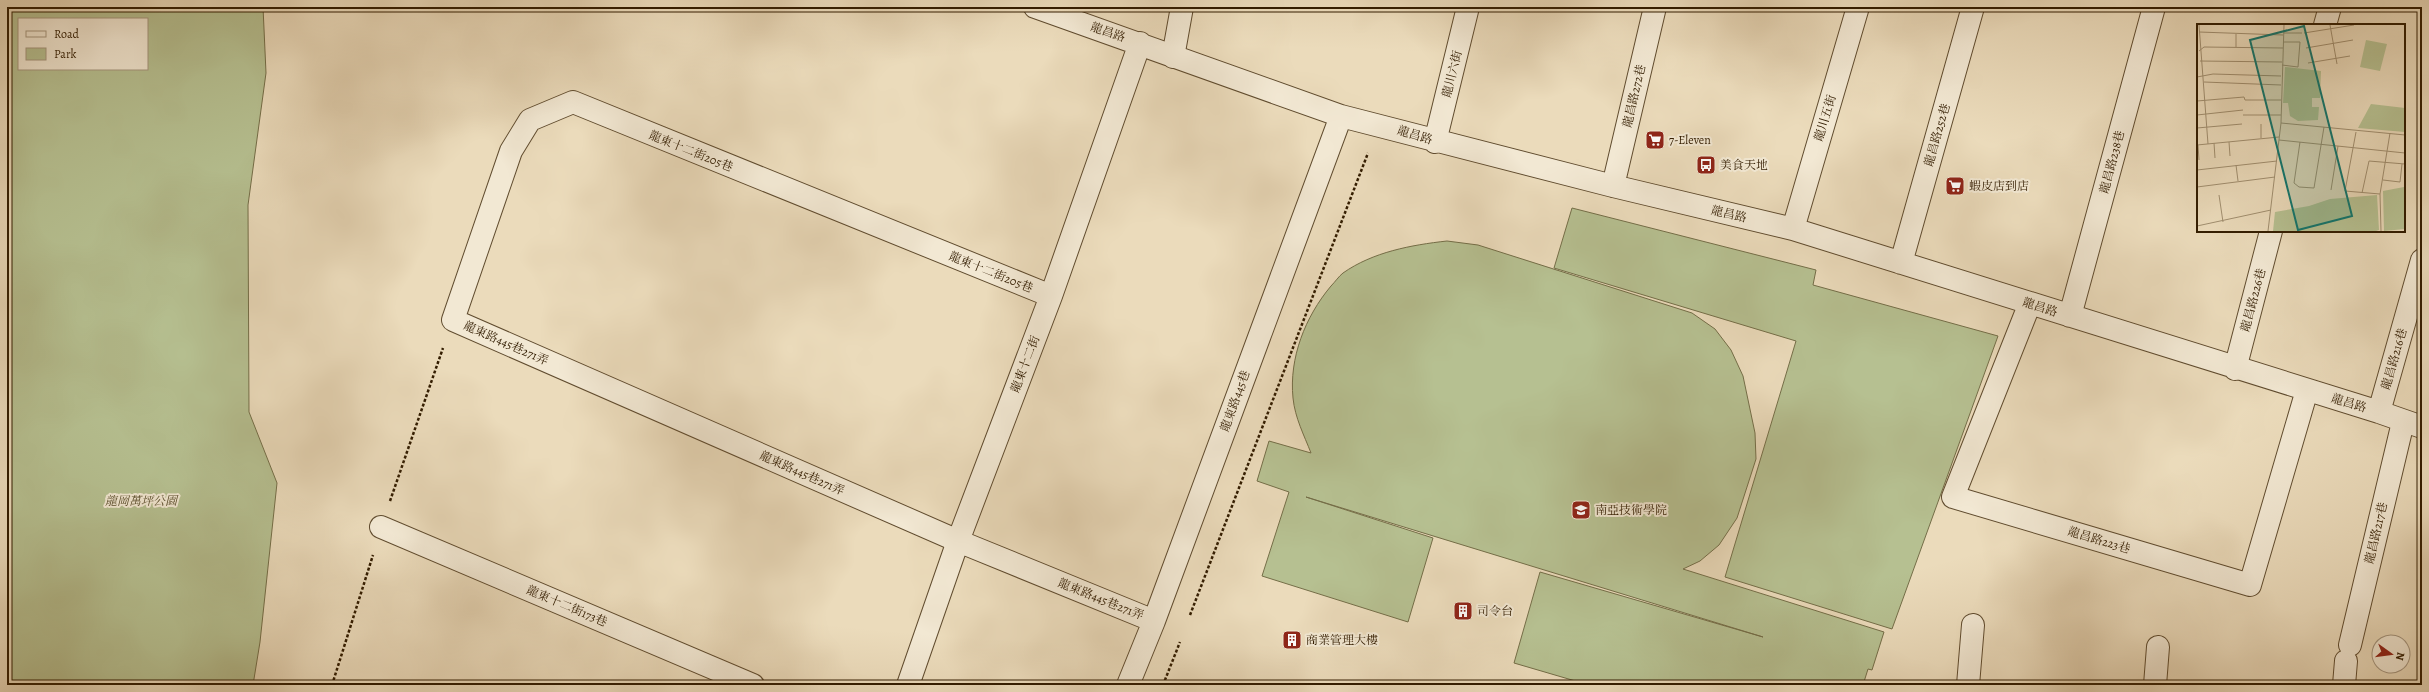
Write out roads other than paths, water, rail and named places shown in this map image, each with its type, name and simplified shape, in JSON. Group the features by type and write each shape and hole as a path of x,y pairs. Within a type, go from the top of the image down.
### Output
{"street":[{"name":"龍昌路","path":"1035,7 1140,43 1173,57 1341,116 1378,124 1435,142 1792,229 2235,369 2379,412 2412,425"},
{"path":"1173,57 1182,7"},
{"name":"龍川六街","path":"1435,142 1468,7"},
{"name":"龍昌路272巷","path":"1612,186 1655,7"},
{"name":"龍川五街","path":"1792,229 1858,7"},
{"name":"龍昌路252巷","path":"1901,263 1973,7"},
{"name":"龍昌路238巷","path":"2070,316 2154,7"},
{"path":"2325,24 2330,7"},
{"name":"龍東十二街","path":"908,685 958,541 1051,296 1140,43"},
{"name":"龍東十二街205巷","path":"453,320 512,151 530,120 573,102 1051,296"},
{"name":"龍東路445巷","path":"1128,685 1154,621 1341,116"},
{"name":"龍昌路226巷","path":"2235,369 2272,232"},
{"name":"龍昌路216巷","path":"2379,412 2422,260"},
{"name":"龍昌路223巷","path":"2030,303 1953,497 2250,585 2307,390"},
{"name":"龍東路445巷271弄","path":"453,320 958,541 1154,621"},
{"name":"龍昌路217巷","path":"2344,685 2348,653 2412,425"},
{"name":"龍東十二街173巷","path":"381,527 753,685"},
{"path":"1968,685 1973,625"},
{"path":"2155,685 2158,647"}],"place":[{"name":"7-Eleven","path":"1655,140"},
{"name":"美食天地","path":"1706,165"},
{"name":"蝦皮店到店","path":"1955,186"},
{"name":"南亞技術學院","path":"1581,510"},
{"name":"司令台","path":"1463,611"},
{"name":"商業管理大樓","path":"1292,640"}],"park label":[{"name":"龍岡萬坪公園","path":"141,501"}]}
